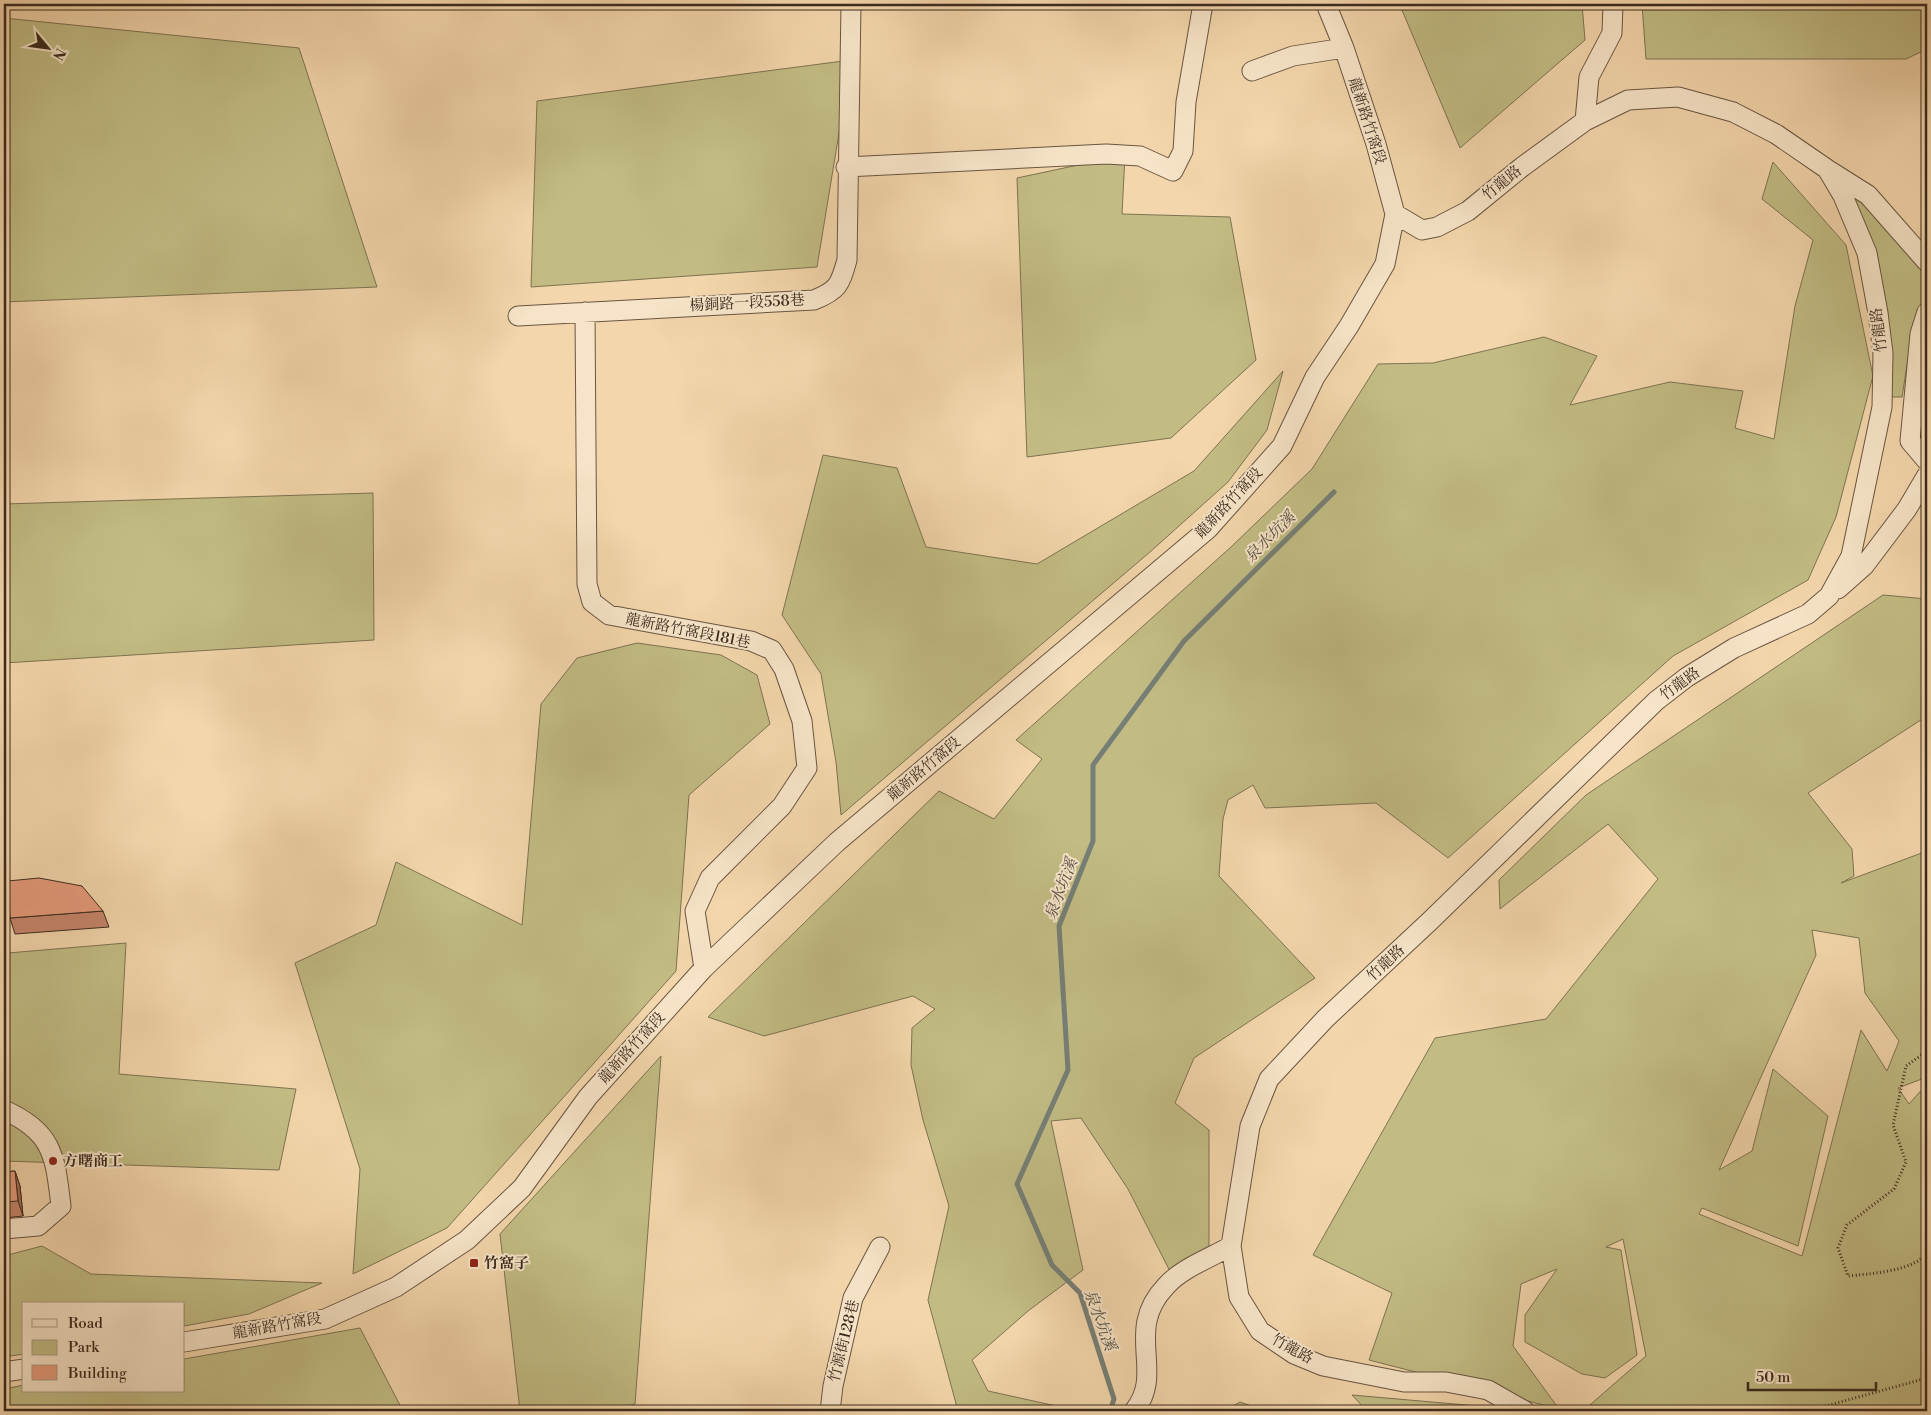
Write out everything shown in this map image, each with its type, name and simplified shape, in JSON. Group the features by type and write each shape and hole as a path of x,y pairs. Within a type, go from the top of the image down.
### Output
{"street":[{"name":"楊銅路一段558巷","path":"518,316 814,300 831,293 840,284 847,260 846,168 850,4"},
{"path":"846,168 1106,154 1140,156 1173,171 1183,151 1186,102 1203,4"},
{"name":"龍新路竹窩段","path":"185,1342 325,1319 396,1287 467,1240 522,1188 588,1097 704,968 838,842 1208,529 1282,446 1315,377 1349,326 1385,264 1395,214 1376,144 1344,48 1326,4"},
{"path":"1585,121 1589,77 1612,33 1613,4"},
{"path":"1252,71 1293,56 1344,48"},
{"name":"竹龍路","path":"1395,214 1422,230 1445,223 1468,211 1522,167 1585,121 1628,100 1678,96 1733,112 1776,134 1827,169 1843,196 1867,253 1883,353 1882,407 1862,513 1851,556 1829,596 1808,614 1734,648 1687,677 1656,702 1325,1020 1269,1079 1250,1126 1231,1246 1239,1297 1260,1331 1294,1354 1323,1366 1404,1382 1446,1382 1488,1390 1525,1411"},
{"path":"1827,169 1868,195 1927,262"},
{"name":"龍新路竹窩段181巷","path":"585,312 587,584 592,602 609,615 751,641 772,650 784,669 802,721 807,768 782,806 710,878 695,911 704,968"},
{"path":"1927,312 1920,334 1910,441 1927,461"},
{"path":"1829,596 1864,566 1906,509 1927,475"},
{"path":"4,1229 38,1226 61,1206 55,1160 40,1133 6,1113"},
{"path":"1134,1411 1145,1393 1148,1373 1145,1324 1156,1299 1166,1286 1180,1274 1231,1246"},
{"name":"竹源街128巷","path":"830,1411 833,1386 853,1298 880,1247"},
{"path":"4,1372 22,1369"}],"path":[{"path":"1927,1051 1906,1066 1893,1125 1906,1162 1894,1189 1847,1226 1838,1248 1848,1276 1895,1270 1924,1258 1927,1252"},
{"path":"1808,1411 1927,1378"}],"green space":[{"path":"1406,4 1582,4 1585,40 1460,148 1402,10"},
{"path":"1642,4 1927,4 1927,49 1906,59 1646,59"},
{"path":"4,18 299,48 377,287 4,302"},
{"path":"851,60 817,267 531,287 537,101"},
{"path":"1125,155 1122,214 1230,217 1256,360 1171,438 1027,457 1017,178"},
{"path":"1773,162 1846,245 1873,376 1836,517 1808,580 1673,656 1448,858 1376,803 1265,808 1253,785 1228,800 1223,819 1219,876 1315,978 1194,1058 1175,1103 1209,1130 1209,1260 1175,1281 1128,1189 1081,1118 1051,1121 1083,1270 1028,1311 972,1360 988,1391 1079,1411 958,1411 928,1300 949,1206 923,1120 911,1065 912,1028 935,1009 913,996 764,1036 708,1017 939,791 994,819 1042,759 1016,740 1231,547 1312,469 1378,364 1433,363 1544,337 1597,356 1570,405 1670,382 1743,391 1735,428 1774,439 1795,306 1813,240 1762,199"},
{"path":"1848,187 1927,270 1927,288 1910,346 1902,397 1889,397"},
{"path":"1283,371 1267,430 1228,482 1150,552 841,815 836,762 821,674 782,615 823,455 897,468 926,547 1037,564 1194,471"},
{"path":"373,493 374,640 4,663 4,504"},
{"path":"1883,595 1927,599 1927,716 1808,793 1852,849 1854,876 1841,883 1927,851 1927,1077 1898,1088 1909,1104 1927,1084 1927,1411 1583,1411 1646,1356 1623,1239 1606,1247 1621,1250 1637,1355 1605,1378 1582,1374 1525,1342 1525,1315 1557,1269 1521,1284 1513,1346 1559,1409 1369,1360 1392,1293 1313,1255 1435,1038 1546,1019 1658,879 1608,824 1500,909 1499,880 1586,795","holes":["1812,930 1859,938 1865,993 1899,1041 1887,1071 1861,1030 1802,1256 1699,1214 1702,1208 1798,1246 1828,1116 1773,1069 1752,1151 1719,1170 1816,955"]},
{"path":"637,643 721,655 757,675 770,724 689,795 676,971 447,1228 353,1274 360,1169 295,963 376,925 396,862 522,925 541,704 577,658"},
{"path":"126,943 119,1074 296,1089 279,1170 4,1161 4,948 8,953"},
{"path":"661,1056 635,1404 603,1411 520,1411 500,1234"},
{"path":"42,1246 91,1274 322,1283 249,1314 185,1326 185,1302 22,1302 22,1354 4,1357 4,1256"},
{"path":"360,1328 403,1411 90,1411 4,1408 4,1389 22,1385 22,1392 185,1392 185,1359"},
{"path":"1352,1395 1489,1407 1493,1411 1367,1411"},
{"path":"1240,1402 1266,1411 1224,1411"}],"building":[{"path":"39,878 82,886 103,911 10,918 8,881"},
{"path":"15,1171 18,1201 4,1202 4,1172"}],"waterway":[{"name":"泉水坑溪","path":"1110,1411 1114,1399 1080,1293 1052,1265 1017,1184 1068,1070 1059,926 1093,841 1093,765 1184,641 1334,492"}],"place":[{"name":"方曙商工","path":"53,1161"},
{"name":"竹窩子","path":"474,1263"}]}
